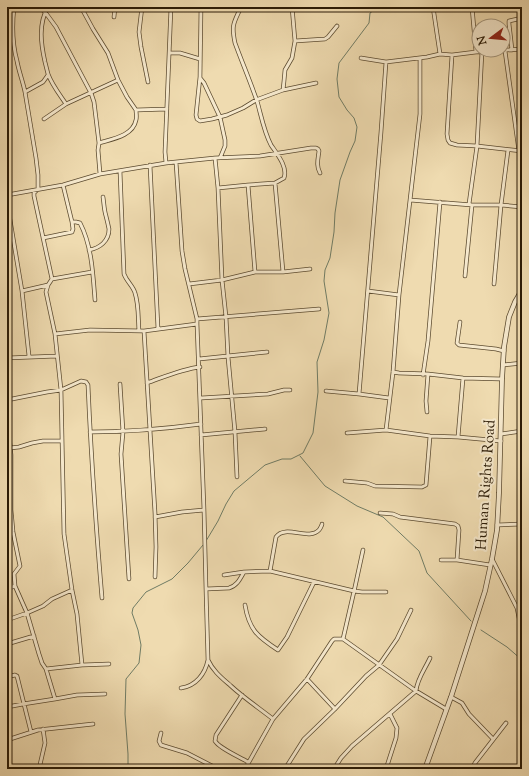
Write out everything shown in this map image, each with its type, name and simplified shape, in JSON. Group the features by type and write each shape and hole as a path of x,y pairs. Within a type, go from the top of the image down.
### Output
{"street":[{"path":"14,7 12,21 13,40 25,92 38,175 38,189 34,193 34,196 52,279 46,292 55,334 61,390 64,534 77,614 82,665"},
{"path":"39,7 45,12 56,27 91,93 94,102 99,143 98,150 100,174"},
{"path":"48,7 45,12 41,34 43,53 48,75 66,104"},
{"path":"81,7 108,53 118,80 136,110 136,120 133,128 118,137 99,143"},
{"path":"114,17 115,7"},
{"path":"142,7 139,32 148,82"},
{"path":"166,162 165,152 171,7"},
{"path":"201,7 200,77 196,116 200,121 220,117 243,108 256,100 284,90 316,83"},
{"path":"218,188 275,182 284,178 285,176 285,170 278,153 271,144 235,43 233,25 241,7"},
{"path":"284,90 286,70 292,58 295,41 292,7"},
{"path":"433,7 440,54"},
{"path":"472,7 473,18"},
{"path":"522,18 509,21 512,50 522,50"},
{"path":"295,41 325,39 337,26"},
{"path":"170,53 200,59"},
{"path":"361,58 386,62 440,54 452,55 471,53"},
{"path":"452,55 447,134 450,143 520,151 506,58"},
{"path":"386,430 393,372 399,295 420,114 420,58"},
{"path":"465,276 477,146 482,58"},
{"path":"359,394 386,62"},
{"path":"25,92 43,82 48,75"},
{"path":"200,77 220,117 225,140 225,146 220,158"},
{"path":"44,120 66,104 118,80"},
{"path":"136,110 167,109"},
{"path":"7,195 63,185 100,174 166,162 248,157 316,148 319,151 317,168 320,173"},
{"path":"494,284 501,205 508,150"},
{"path":"215,158 218,188 222,280 235,432 237,477"},
{"path":"176,162 182,251 197,319 200,367 208,660 201,677 192,685 181,688"},
{"path":"150,165 158,329"},
{"path":"120,171 124,274 135,294 139,331"},
{"path":"275,182 283,272"},
{"path":"43,238 72,232 72,222 63,185"},
{"path":"248,185 255,272"},
{"path":"89,250 95,249 104,243 108,234 109,229 103,197"},
{"path":"410,200 522,207"},
{"path":"7,202 22,290 29,356"},
{"path":"423,375 429,334 440,202"},
{"path":"72,222 80,223 84,230 89,250 95,300"},
{"path":"189,284 222,280 255,272 283,272 310,269"},
{"path":"52,279 92,272"},
{"path":"22,290 48,285"},
{"name":"Human Rights Road","path":"425,769 451,697 485,591 492,559 497,525 504,351 509,317 515,302 521,296 522,290"},
{"path":"368,291 399,295"},
{"path":"197,319 319,309"},
{"path":"460,322 457,343 459,345 504,351"},
{"path":"55,334 90,330 144,331 197,324"},
{"path":"144,331 155,517 155,577"},
{"path":"199,359 267,352"},
{"path":"7,358 57,356"},
{"path":"503,365 522,364"},
{"path":"147,383 195,367 200,367"},
{"path":"393,372 463,378 502,379"},
{"path":"427,412 426,401 428,374"},
{"path":"458,437 463,378"},
{"path":"7,400 61,390 81,381 86,382 88,385 95,514 102,598"},
{"path":"120,384 123,432 121,454 129,579"},
{"path":"201,398 268,394 290,390"},
{"path":"326,391 389,398"},
{"path":"7,416 10,448 11,510 13,532 20,566 14,574 16,586 27,613 39,654 46,669 55,699"},
{"path":"90,432 123,432 201,424"},
{"path":"201,435 265,429"},
{"path":"347,433 386,430 430,436 501,441"},
{"path":"501,434 522,431"},
{"path":"345,481 366,483 375,486 425,486 430,436"},
{"path":"10,448 38,442 62,441"},
{"path":"155,517 204,510"},
{"path":"380,513 455,524 458,526 459,530 457,560"},
{"path":"270,571 276,537 278,534 282,532 306,534 313,533 320,530 322,524"},
{"path":"497,525 522,524"},
{"path":"343,639 363,550"},
{"path":"492,559 517,608 522,632"},
{"path":"442,560 457,560 490,565"},
{"path":"224,575 244,572 270,571 354,591 386,592"},
{"path":"206,589 232,587 237,584 244,572"},
{"path":"245,605 247,617 253,629 260,637 278,650 289,633 314,582"},
{"path":"7,589 16,586"},
{"path":"7,620 43,606 52,599 72,590"},
{"path":"517,608 522,606"},
{"path":"285,769 304,739 366,676 379,665 397,639 411,610"},
{"path":"7,644 34,636"},
{"path":"245,769 273,720 306,679 334,639 343,639 416,691 446,709"},
{"path":"334,769 352,746 416,691 419,679 430,658"},
{"path":"208,660 216,672 242,696 273,720"},
{"path":"46,669 109,664"},
{"path":"7,677 17,676 31,732"},
{"path":"306,679 335,709"},
{"path":"7,707 77,694 105,694"},
{"path":"242,696 216,736 215,741 217,744 248,762"},
{"path":"451,697 462,703 469,714 493,738"},
{"path":"386,769 396,738 396,728 390,714"},
{"path":"474,769 473,767 475,763 506,723"},
{"path":"7,740 43,729 93,724"},
{"path":"39,769 45,744 43,729"},
{"path":"161,733 159,741 161,745 187,752 218,769"}],"waterway":[{"path":"206,541 234,491 265,465 282,459 291,459 303,453 313,433 318,392 317,362 324,340 329,313 324,281 325,270 330,258 340,180 355,141 357,127 354,118 339,97 337,79 339,63 369,23 370,13 377,8 383,7"},
{"path":"300,456 325,486 357,506 383,517 419,551 427,573 471,621"},
{"path":"128,769 125,714 126,679 139,663 141,645 132,613 133,608 146,592 172,579 203,545"},
{"path":"481,630 507,647 522,660"},
{"path":"122,769 127,767"}]}
